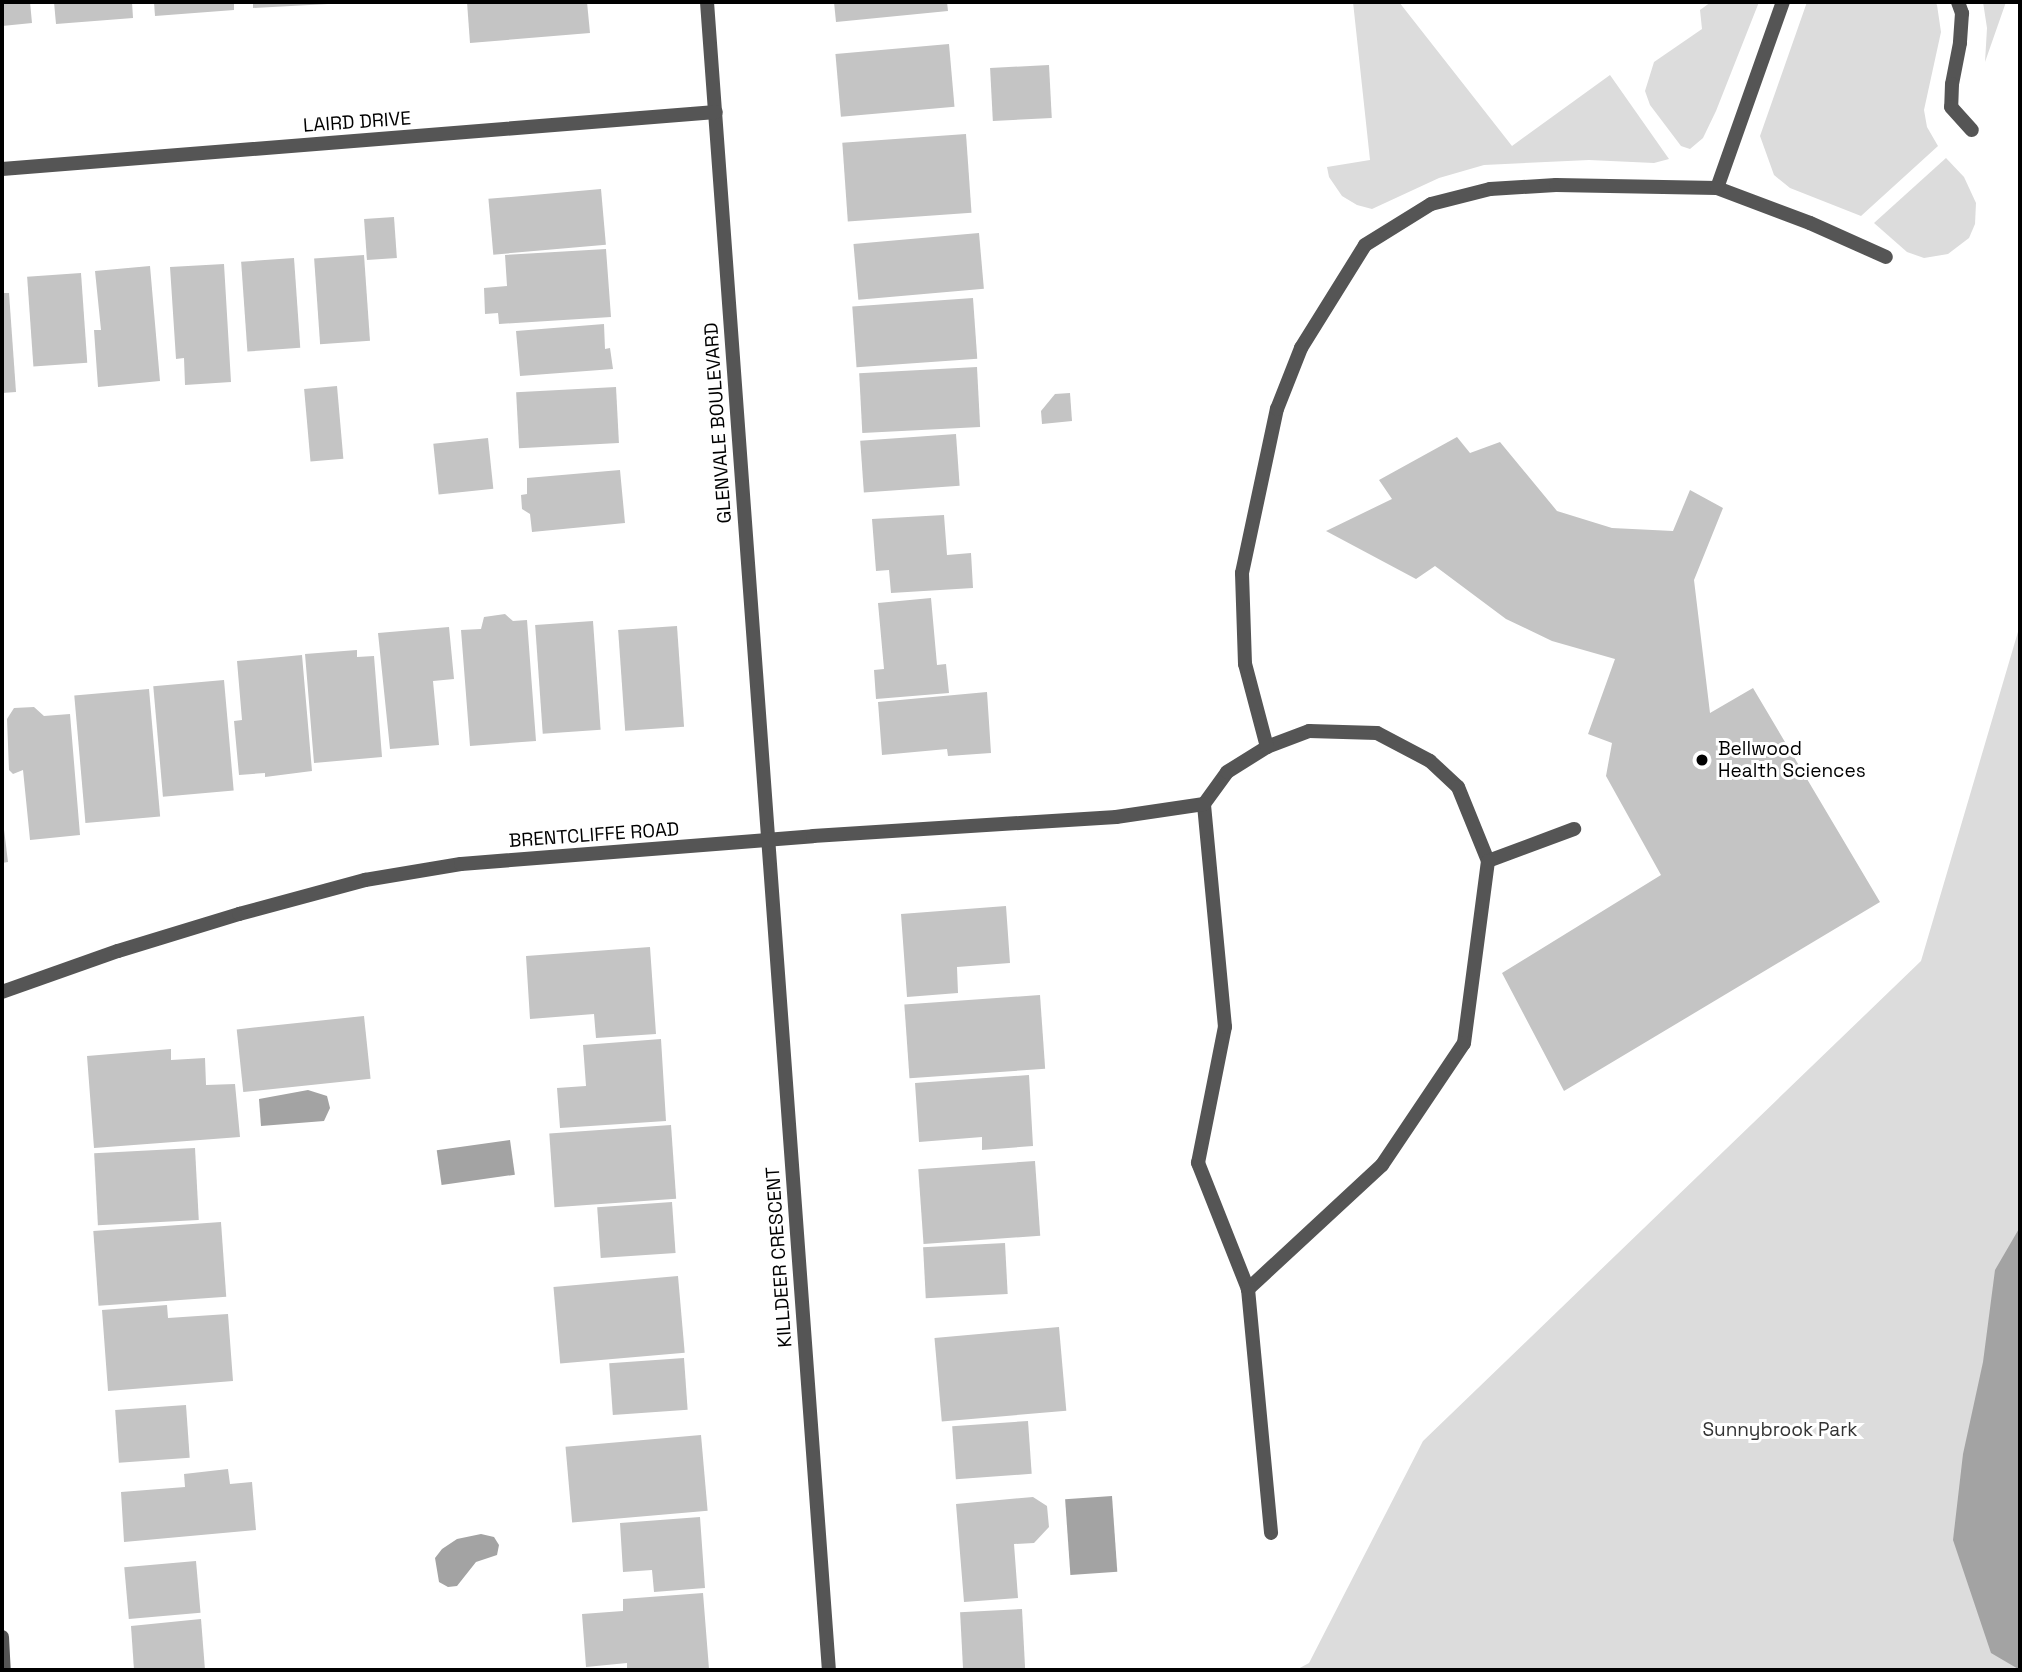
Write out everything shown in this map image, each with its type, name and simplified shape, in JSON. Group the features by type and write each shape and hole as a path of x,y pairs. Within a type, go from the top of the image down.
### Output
{"street":[{"name":"GLENVALE BOULEVARD","path":"707,2 766,841"},
{"path":"1717,188 1783,2"},
{"path":"1958,2 1962,13 1951,107 1972,130"},
{"name":"LAIRD DRIVE","path":"2,169 716,112"},
{"path":"1267,747 1245,664 1242,573 1244,560 1277,409 1301,348 1365,245 1432,204 1490,188 1556,185 1717,188 1810,223 1886,257"},
{"path":"1248,1289 1382,1165 1464,1043 1488,861 1458,787 1430,761 1377,733 1308,731 1267,747 1227,772 1204,804 1225,1027 1198,1163 1248,1289 1271,1533"},
{"name":"BRENTCLIFFE ROAD","path":"2,992 154,940 365,880 461,864 1116,817 1204,804"},
{"path":"1488,861 1574,830"},
{"name":"KILLDEER CRESCENT","path":"766,841 829,1670"},
{"path":"2,1637 4,1670"}],"green space":[{"path":"1353,2 1399,2 1512,146 1610,75 1669,159 1654,163 1589,160 1484,165 1439,178 1372,209 1357,205 1342,196 1329,177 1327,167 1370,160"},
{"path":"1711,2 1759,2 1716,111 1703,138 1690,149 1681,146 1650,105 1645,91 1654,62 1702,29 1700,10"},
{"path":"1807,2 1935,2 1937,5 1941,32 1924,110 1927,127 1938,146 1861,216 1790,188 1774,175 1760,136"},
{"path":"1983,2 2006,2 1985,62 1987,28"},
{"path":"1946,158 1964,177 1976,203 1975,224 1969,238 1948,254 1924,258 1907,252 1874,223"},
{"name":"Sunnybrook Park","path":"2020,625 2020,1670 1296,1670 1309,1663 1423,1441 1921,961"}],"shaded area":[{"path":"308,1090 327,1096 330,1108 324,1121 261,1126 259,1099"},
{"path":"510,1140 515,1175 442,1185 437,1150"},
{"path":"2020,1227 2020,1670 1991,1653 1953,1540 1963,1454 1983,1362 1995,1270"},
{"path":"1112,1496 1117,1572 1070,1575 1065,1499"},
{"path":"481,1534 494,1537 499,1545 497,1555 476,1562 457,1586 448,1587 439,1582 435,1558 442,1549 457,1539"}],"building":[{"path":"2,2 30,2 32,23 2,26"},
{"path":"54,2 132,2 133,18 56,24"},
{"path":"154,2 234,2 234,10 155,16"},
{"path":"253,2 328,2 328,4 253,8"},
{"path":"467,2 587,2 590,33 470,43"},
{"path":"834,2 947,2 948,11 836,22"},
{"path":"949,44 954,107 841,117 835,54"},
{"path":"1049,65 1052,118 993,121 990,68"},
{"path":"966,134 972,213 848,221 842,143"},
{"path":"601,189 606,245 493,255 488,199"},
{"path":"394,217 397,258 367,260 364,219"},
{"path":"979,233 984,289 858,300 853,244"},
{"path":"606,249 611,317 499,324 498,313 485,314 484,288 507,286 505,255"},
{"path":"364,255 370,341 320,344 314,258"},
{"path":"294,258 300,348 247,351 241,262"},
{"path":"224,264 231,382 185,385 184,358 176,359 170,267"},
{"path":"150,266 160,381 98,387 94,330 101,330 95,271"},
{"path":"81,273 87,363 33,367 27,277"},
{"path":"2,293 9,293 16,392 2,393"},
{"path":"973,298 977,359 857,367 852,306"},
{"path":"604,324 605,349 610,348 613,369 520,376 516,331"},
{"path":"977,367 980,427 862,433 859,373"},
{"path":"337,386 343,459 310,462 304,389"},
{"path":"616,387 619,443 519,448 516,392"},
{"path":"1070,393 1072,421 1042,424 1041,411 1055,394"},
{"path":"956,434 960,486 864,493 860,441"},
{"name":"Bellwood Health Sciences","path":"1457,437 1470,453 1500,442 1557,511 1612,528 1673,531 1690,490 1723,508 1694,580 1710,713 1753,688 1880,902 1564,1091 1502,973 1661,875 1606,776 1612,743 1588,734 1615,659 1552,641 1506,619 1435,566 1416,579 1326,531 1392,499 1379,480"},
{"path":"488,438 493,489 439,494 433,444"},
{"path":"620,470 625,523 532,532 530,514 522,509 521,495 527,494 527,478"},
{"path":"944,515 947,555 971,553 973,588 891,593 889,570 876,571 872,519"},
{"path":"931,598 937,665 946,664 949,693 876,699 874,670 884,669 878,603"},
{"path":"505,614 513,621 527,620 536,741 470,746 461,630 481,629 484,617"},
{"path":"593,621 601,730 543,734 535,625"},
{"path":"677,626 684,727 625,731 618,630"},
{"path":"449,627 454,679 433,681 439,745 390,749 378,633"},
{"path":"357,650 357,657 374,656 382,757 314,763 305,654"},
{"path":"302,655 312,771 265,777 265,773 239,775 234,721 242,720 237,661"},
{"path":"224,680 234,791 163,797 153,686"},
{"path":"149,689 160,817 85,823 74,696"},
{"path":"987,692 991,753 948,756 947,749 882,755 878,702"},
{"path":"34,707 44,716 70,714 80,835 30,840 23,770 13,774 9,770 7,719 14,708"},
{"path":"2,813 8,862 2,863"},
{"path":"1006,906 1010,963 957,967 958,993 907,997 901,914"},
{"path":"650,947 656,1034 596,1038 594,1014 530,1019 526,956"},
{"path":"1040,995 1045,1069 909,1078 904,1004"},
{"path":"364,1016 371,1079 243,1092 237,1029"},
{"path":"661,1039 666,1121 560,1128 557,1088 586,1086 583,1045"},
{"path":"171,1049 171,1060 205,1058 206,1085 235,1084 240,1137 94,1148 87,1056"},
{"path":"1029,1075 1033,1146 982,1150 982,1137 919,1142 915,1083"},
{"path":"671,1125 676,1199 554,1207 549,1134"},
{"path":"195,1148 199,1220 98,1225 94,1153"},
{"path":"1035,1161 1040,1236 924,1244 918,1169"},
{"path":"672,1202 676,1253 601,1258 597,1207"},
{"path":"221,1222 226,1297 99,1306 93,1231"},
{"path":"1005,1243 1008,1294 926,1298 923,1247"},
{"path":"678,1276 685,1353 560,1364 553,1287"},
{"path":"167,1305 168,1318 228,1314 233,1381 108,1391 102,1310"},
{"path":"1059,1327 1066,1411 942,1422 934,1338"},
{"path":"684,1358 688,1410 613,1415 609,1363"},
{"path":"186,1405 190,1458 119,1463 115,1410"},
{"path":"1028,1421 1032,1474 956,1479 952,1426"},
{"path":"701,1435 708,1511 572,1523 566,1447"},
{"path":"228,1469 230,1484 252,1482 256,1530 124,1542 121,1492 185,1487 184,1474"},
{"path":"1033,1497 1047,1506 1049,1527 1034,1543 1014,1544 1018,1598 964,1602 956,1504"},
{"path":"700,1517 705,1588 654,1592 652,1570 623,1572 620,1523"},
{"path":"196,1561 201,1613 129,1619 124,1567"},
{"path":"703,1593 709,1669 627,1670 627,1663 586,1667 582,1614 623,1611 623,1599"},
{"path":"1022,1609 1025,1670 963,1670 960,1612"},
{"path":"201,1619 205,1670 134,1670 131,1626"}],"place":[{"name":"Bellwood Health Sciences","path":"1702,760"}]}
